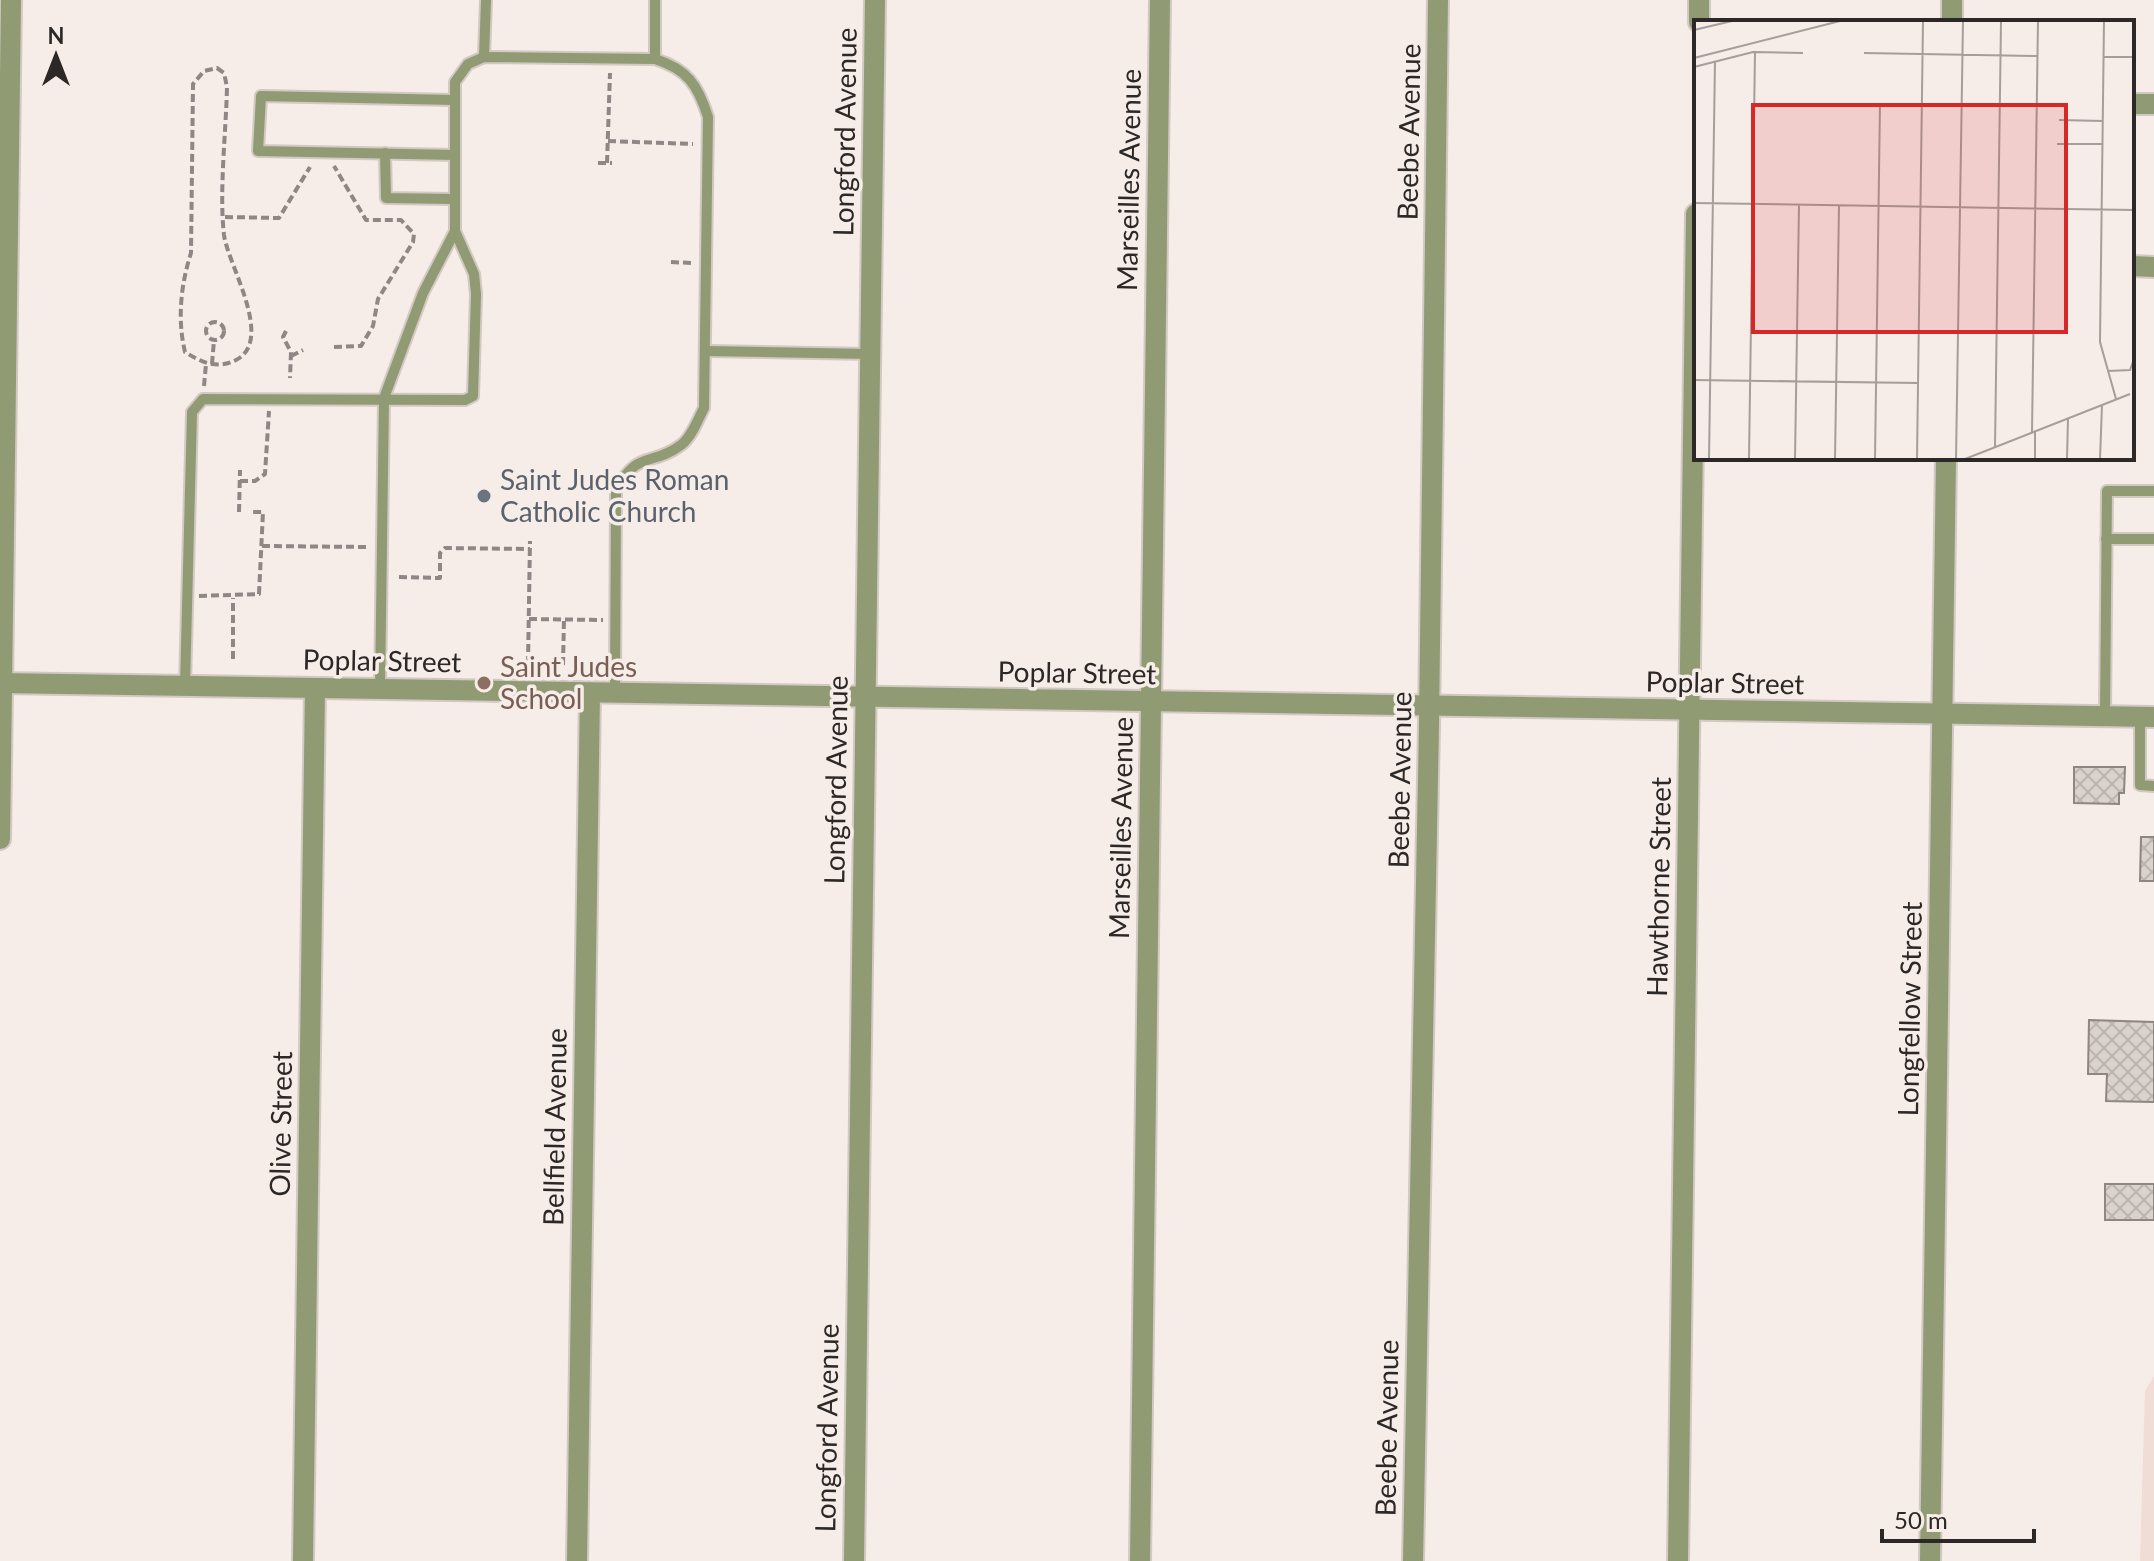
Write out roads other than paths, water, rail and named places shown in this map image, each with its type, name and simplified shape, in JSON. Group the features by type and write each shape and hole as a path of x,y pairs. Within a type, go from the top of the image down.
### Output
{"street":[{"path":"0,839 11,0"},
{"name":"Longford Avenue","path":"854,1561 875,0"},
{"name":"Marseilles Avenue","path":"1140,1561 1160,0"},
{"name":"Beebe Avenue","path":"1413,1561 1430,707 1438,0"},
{"path":"2134,266 2154,267"},
{"name":"Hawthorne Street","path":"1678,1561 1694,379"},
{"name":"Longfellow Street","path":"1930,1561 1946,460"},
{"name":"Poplar Street","path":"1,683 2147,717"},
{"name":"Olive Street","path":"303,1561 315,688"},
{"name":"Bellfield Avenue","path":"577,1561 590,693"}],"lane":[{"path":"484,57 486,0"},
{"path":"655,0 655,59"},
{"path":"185,686 192,412 203,399 465,400 473,396 476,294 474,274 455,231 455,82 468,64 484,57 655,59 678,67 702,99 708,117 704,408 682,445 644,458 627,471 616,490 615,693"},
{"path":"455,100 261,96 258,151 455,155"},
{"path":"385,153 386,198 455,199"},
{"path":"380,689 384,398 423,293 455,231"},
{"path":"706,351 870,354"},
{"path":"2105,717 2107,491 2154,491"},
{"path":"2106,539 2154,539"},
{"path":"2147,717 2140,785 2154,786"}],"place":[{"name":"Saint Judes Roman Catholic Church","path":"484,496"},
{"name":"Saint Judes School","path":"484,683"}]}
